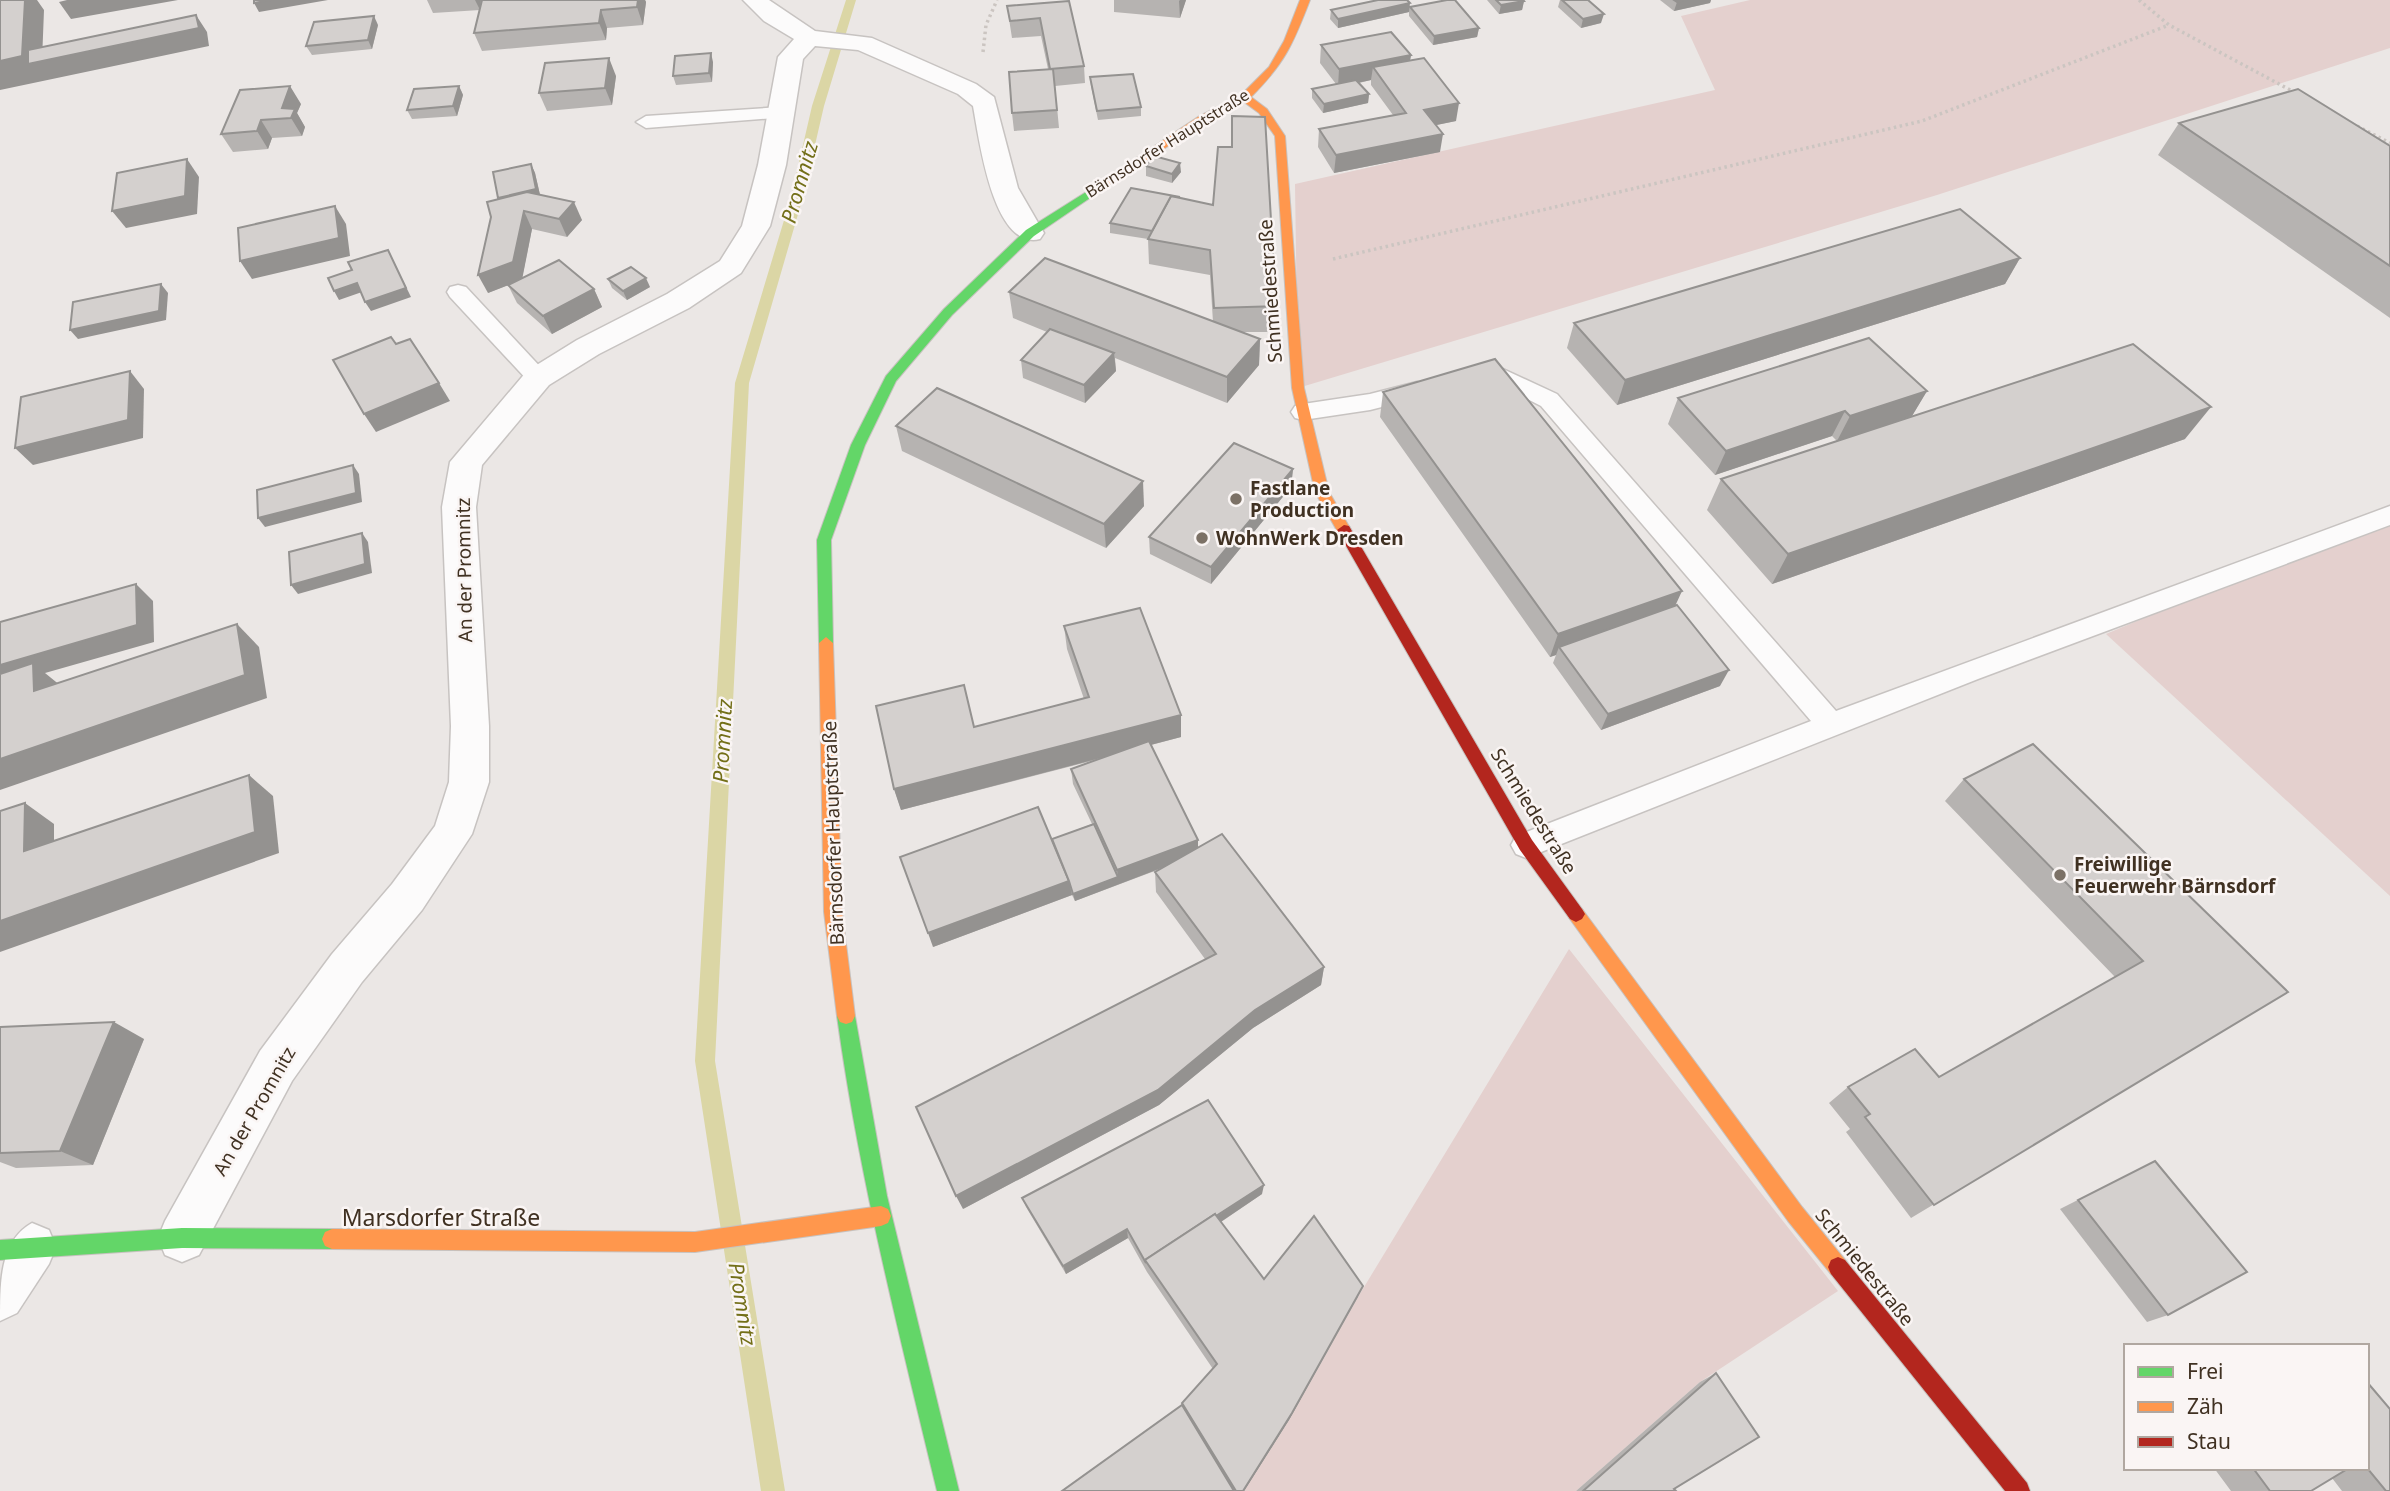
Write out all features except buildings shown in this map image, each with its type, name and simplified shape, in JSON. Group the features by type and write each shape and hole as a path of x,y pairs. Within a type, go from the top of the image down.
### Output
{"main road":[{"name":"Bärnsdorfer Hauptstraße","path":"948,1491 881,1216 855,1088 833,912 824,540 858,445 891,379 948,312 1030,233 1202,119 1245,97 1273,69 1289,41 1305,0"},
{"name":"Schmiedestraße","path":"1245,97 1263,111 1280,136 1298,388 1322,492 1526,845 1795,1214 2019,1491"},
{"name":"Marsdorfer Straße","path":"16,1249 183,1238 695,1242 881,1216"}],"street":[{"path":"755,0 773,16 809,38 863,43 967,89 985,103 1003,191 1013,214 1030,233"},
{"name":"An der Promnitz","path":"183,1238 276,1066 346,968 407,897 452,834 469,782 470,726 459,507 466,462 538,378 732,267 756,226 791,57 809,38"},
{"path":"0,1296 16,1249"}],"lane":[{"path":"646,122 781,113"},
{"path":"458,292 538,378"},
{"path":"1303,412 1370,402 1490,371 1549,400 1831,725"},
{"path":"1526,845 1831,725 2390,515"}],"path":[{"path":"967,89 981,70 981,37 997,0"},
{"path":"2139,0 2169,25 2304,97"},
{"path":"1288,269 1922,121 2169,25"},
{"path":"2353,124 2390,143"}],"shaded area":[{"path":"1750,0 2390,0 2390,48 1937,195 1298,388 1295,184 1715,90 1681,16"},
{"path":"2390,515 2390,896 2106,634"},
{"path":"1569,949 1838,1291 1700,1382 1576,1491 1244,1491 1289,1420 1358,1297"}],"waterway":[{"name":"Promnitz","path":"773,1491 705,1061 742,383 797,197 818,106 851,0"}],"traffic: fast":[{"path":"826,643 824,540 858,445 891,379 948,312 1030,233 1102,185"},
{"path":"846,1016 877,1196 948,1491"},
{"path":"0,1250 182,1238 332,1239"}],"traffic: slow":[{"path":"1102,185 1202,119 1245,97 1273,69 1289,41 1305,0"},
{"path":"1245,97 1263,111 1280,136 1298,388 1322,492 1344,530"},
{"path":"826,643 833,912 846,1016"},
{"path":"1576,914 1795,1214 1838,1267"},
{"path":"332,1239 695,1242 881,1216"}],"traffic: jam":[{"path":"1344,530 1526,845 1576,914"},
{"path":"1838,1267 2019,1491"}],"place":[{"name":"Fastlane Production","path":"1236,499"},
{"name":"WohnWerk Dresden","path":"1202,538"},
{"name":"Freiwillige Feuerwehr Bärnsdorf","path":"2060,875"}]}
